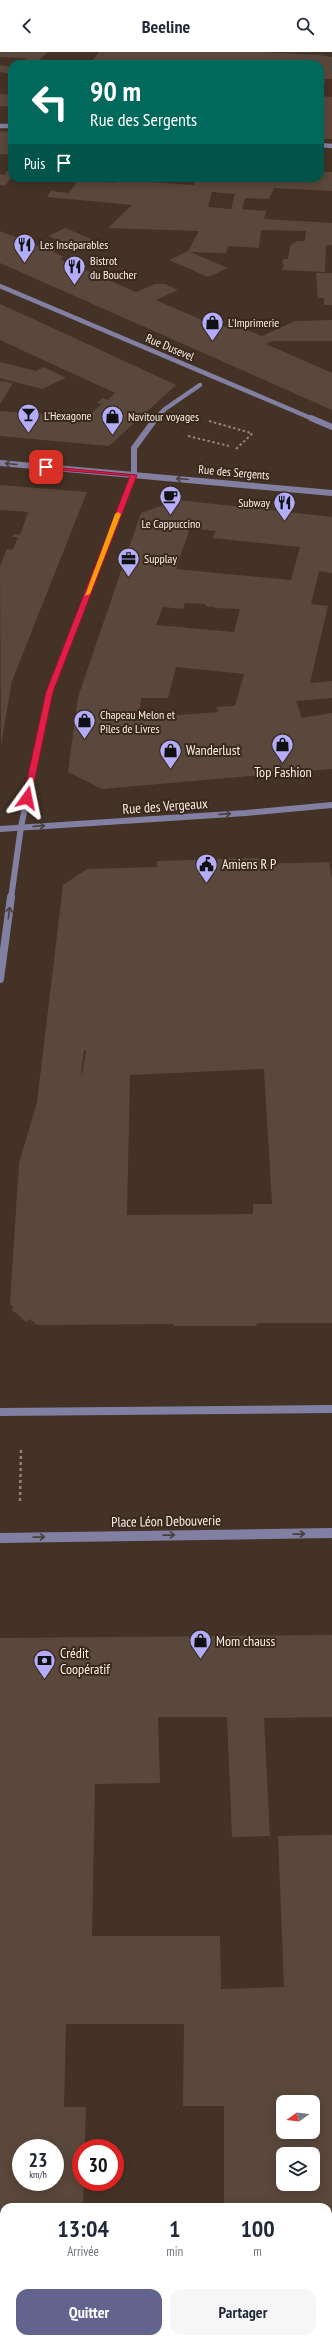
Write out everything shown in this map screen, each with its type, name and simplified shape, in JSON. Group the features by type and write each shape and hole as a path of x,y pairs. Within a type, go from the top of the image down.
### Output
{"street":[{"name":"Rue Dusevel","path":"0,286 332,427"},
{"path":"0,980 21,827 49,692 134,475 134,448 164,409 200,385"},
{"name":"Rue des Sergents","path":"0,463 332,493"},
{"name":"Rue des Vergeaux","path":"0,829 246,813 332,805"},
{"path":"0,1412 332,1409"},
{"name":"Place Léon Debouverie","path":"0,1538 332,1533"}],"path":[{"path":"164,409 260,435"},
{"path":"232,454 257,428"},
{"path":"20,1537 21,1412"}],"building":[{"path":"0,52 48,52 39,60 0,57"},
{"path":"99,52 259,52 319,55 332,57 332,79 325,79 324,83 324,60 93,60"},
{"path":"0,65 8,66 8,73 0,72"},
{"path":"0,94 8,95 8,107 0,106"},
{"path":"324,96 332,97 332,139 324,139"},
{"path":"0,131 8,132 8,155 0,154"},
{"path":"8,171 8,182 5,186 0,185 0,174 4,175"},
{"path":"324,172 332,172 332,191 274,188 269,199 245,198 242,209 266,211 264,219 332,223 332,245 326,245 325,272 282,270 284,265 282,264 283,259 288,259 290,246 297,241 305,241 306,231 261,230 259,248 228,246 226,253 190,252 228,268 208,277 169,260 188,251 199,231 108,228 132,205 47,197 51,191 69,193 77,182 148,182 194,185 195,182 324,182","holes":["212,192 235,194 231,209 208,207"]},
{"path":"65,228 99,242 81,250 48,236"},
{"path":"0,231 40,247 53,247 56,249 53,252 64,257 60,259 136,292 155,284 165,284 178,290 156,300 211,324 215,322 225,327 232,324 262,336 295,321 332,320 332,341 273,341 266,344 332,373 332,410 0,263"},
{"path":"316,273 332,273 332,305 324,305 324,298 318,298"},
{"path":"0,304 176,385 109,446 0,436 0,411 53,415 51,418 84,420 102,404 97,403 102,398 108,400 115,393 0,340"},
{"path":"0,362 36,371 44,367 66,378 42,389 0,378"},
{"path":"0,381 13,383 0,404"},
{"path":"0,485 87,492 12,681 1,745 0,566 7,549 13,550 18,537 12,537 14,534 20,535 28,512 0,510"},
{"path":"178,500 332,517 332,573 319,571 311,604 328,606 310,683 332,681 332,698 296,701 302,718 332,713 332,769 102,789 68,772 78,697 141,513","holes":["190,528 216,531 212,538 300,547 291,580 176,569","185,603 206,604 205,606 215,607 214,608 240,609 234,632 156,625 163,607 183,609","176,667 244,674 235,706 216,707 219,712 139,718 141,698 168,698"]},
{"path":"260,858 261,864 329,862 332,878 332,1323 257,1323 256,1326 174,1326 173,1324 37,1325 30,1319 26,1322 11,1309 14,1308 10,1304 19,1163 37,1102 63,885 87,869 157,867 157,861","holes":["84,1050 86,1051 81,1075","264,1069 272,1204 253,1204 253,1214 127,1215 130,1075"]},
{"path":"332,1635 332,1717 264,1718 270,1836 232,1837 227,1717 158,1717 160,1783 95,1784 92,1936 220,1936 221,1989 284,1987 278,1836 332,1835 332,2203 224,2203 224,2106 183,2106 184,2024 66,2024 64,2107 86,2107 85,2139 72,2139 72,2191 84,2191 83,2203 0,2203 0,1638"}],"slow traffic":[{"path":"87,594 118,514"}],"place":[{"name":"Les Inséparables","path":"24,264"},
{"name":"Bistrot du Boucher","path":"75,286"},
{"name":"L'Imprimerie","path":"212,342"},
{"name":"L'Hexagone","path":"29,434"},
{"name":"Navitour voyages","path":"113,436"},
{"name":"Le Cappuccino","path":"171,516"},
{"name":"Subway","path":"285,522"},
{"name":"Supplay","path":"129,578"},
{"name":"Chapeau Melon et Piles de Livres","path":"84,740"},
{"name":"Top Fashion","path":"283,764"},
{"name":"Wanderlust","path":"170,770"},
{"name":"Amiens R P","path":"206,884"},
{"name":"Mom chauss","path":"200,1660"},
{"name":"Crédit Coopératif","path":"45,1680"}],"route":[{"path":"27,798 49,692 134,475 46,467"}]}
